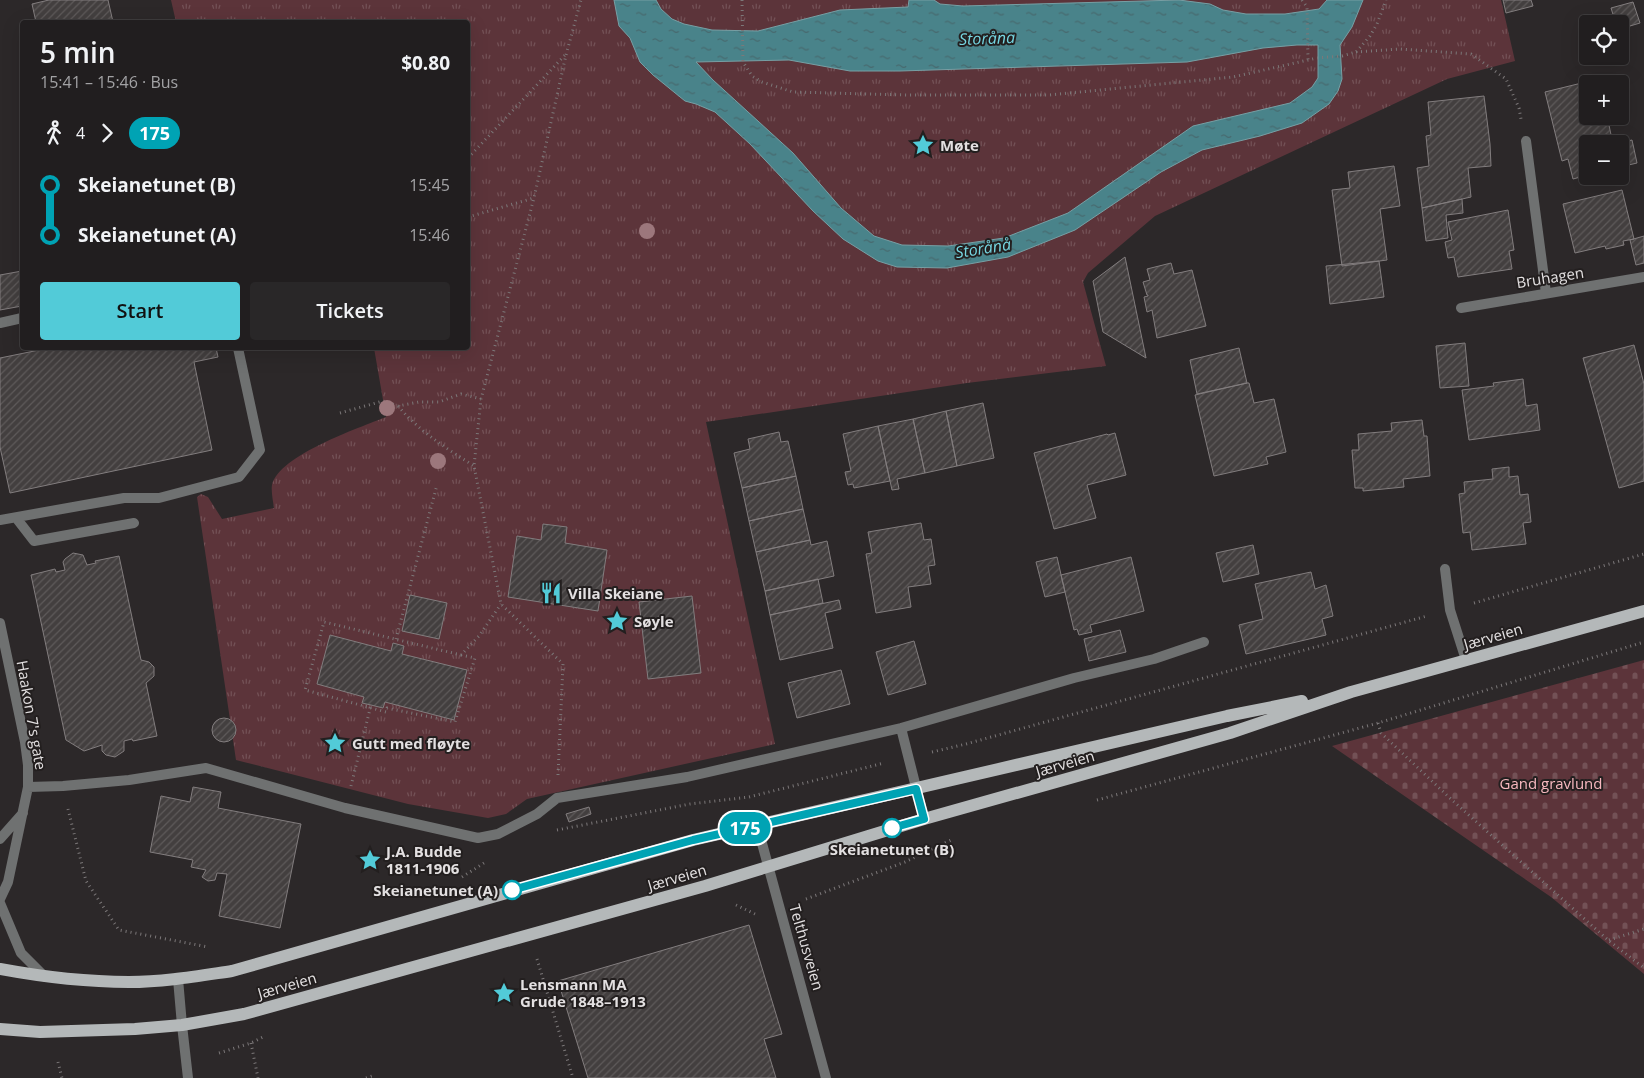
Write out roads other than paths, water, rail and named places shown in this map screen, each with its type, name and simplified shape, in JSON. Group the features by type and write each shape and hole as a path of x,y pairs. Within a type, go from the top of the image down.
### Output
{"main road":[{"name":"Jærveien","path":"0,1029 40,1032 182,1025 244,1014 706,886 924,819 1230,733 1351,692 1644,611"},
{"name":"Jærveien","path":"0,969 44,977 131,982 232,971 646,853 757,825 1227,716 1351,692"}],"street":[{"path":"1526,141 1546,293"},
{"name":"Bruhagen","path":"1461,308 1644,276"},
{"path":"0,323 20,318"},
{"path":"0,520 124,498 159,498 239,477 260,450 238,350"},
{"path":"17,518 34,541 134,523"},
{"path":"1445,569 1450,610 1466,660"},
{"name":"Haakon 7's gate","path":"0,623 25,742 28,765 28,787 23,812 8,882 0,899"},
{"path":"28,787 82,784 206,768 345,808 478,838 498,834 537,814 556,798 686,777 900,728 1074,678 1154,659 1204,642"},
{"path":"900,728 924,819"},
{"name":"Haakon 7's gate","path":"0,839 23,812"},
{"name":"Telthusveien","path":"757,825 807,1002 826,1078"},
{"path":"0,903 21,953 44,977"},
{"path":"178,978 188,1078"}],"water":[{"path":"614,0 656,0 661,9 672,19 684,24 712,30 758,31 840,10 908,7 909,0 934,0 940,4 963,6 1179,0 1210,4 1223,10 1246,14 1285,14 1319,9 1327,0 1363,0 1352,27 1340,45 1342,79 1338,91 1329,104 1302,123 1260,136 1202,150 1161,172 1075,230 1008,257 947,268 897,267 878,261 843,239 813,211 750,144 715,112 685,101 653,75 640,62 630,38 619,26","holes":["1318,45 1318,78 1312,87 1290,103 1193,126 1068,213 1004,238 948,246 902,245 874,236 841,208 793,153 696,62 789,60 850,71 900,71 1187,62 1263,48"]}],"place":[{"name":"Møte","path":"923,145"},
{"name":"Villa Skeiane","path":"551,593"},
{"name":"Søyle","path":"617,621"},
{"name":"Gutt med fløyte","path":"335,743"},
{"name":"Skeianetunet (B)","path":"892,828"},
{"name":"J.A. Budde 1811-1906","path":"370,860"},
{"name":"Skeianetunet (A)","path":"512,890"},
{"name":"Lensmann MA Grude 1848–1913","path":"504,993"}],"water label":[{"name":"Storåna","path":"987,38"},
{"name":"Storånå","path":"983,248"}],"park label":[{"name":"Gand gravlund","path":"1551,783"}]}
